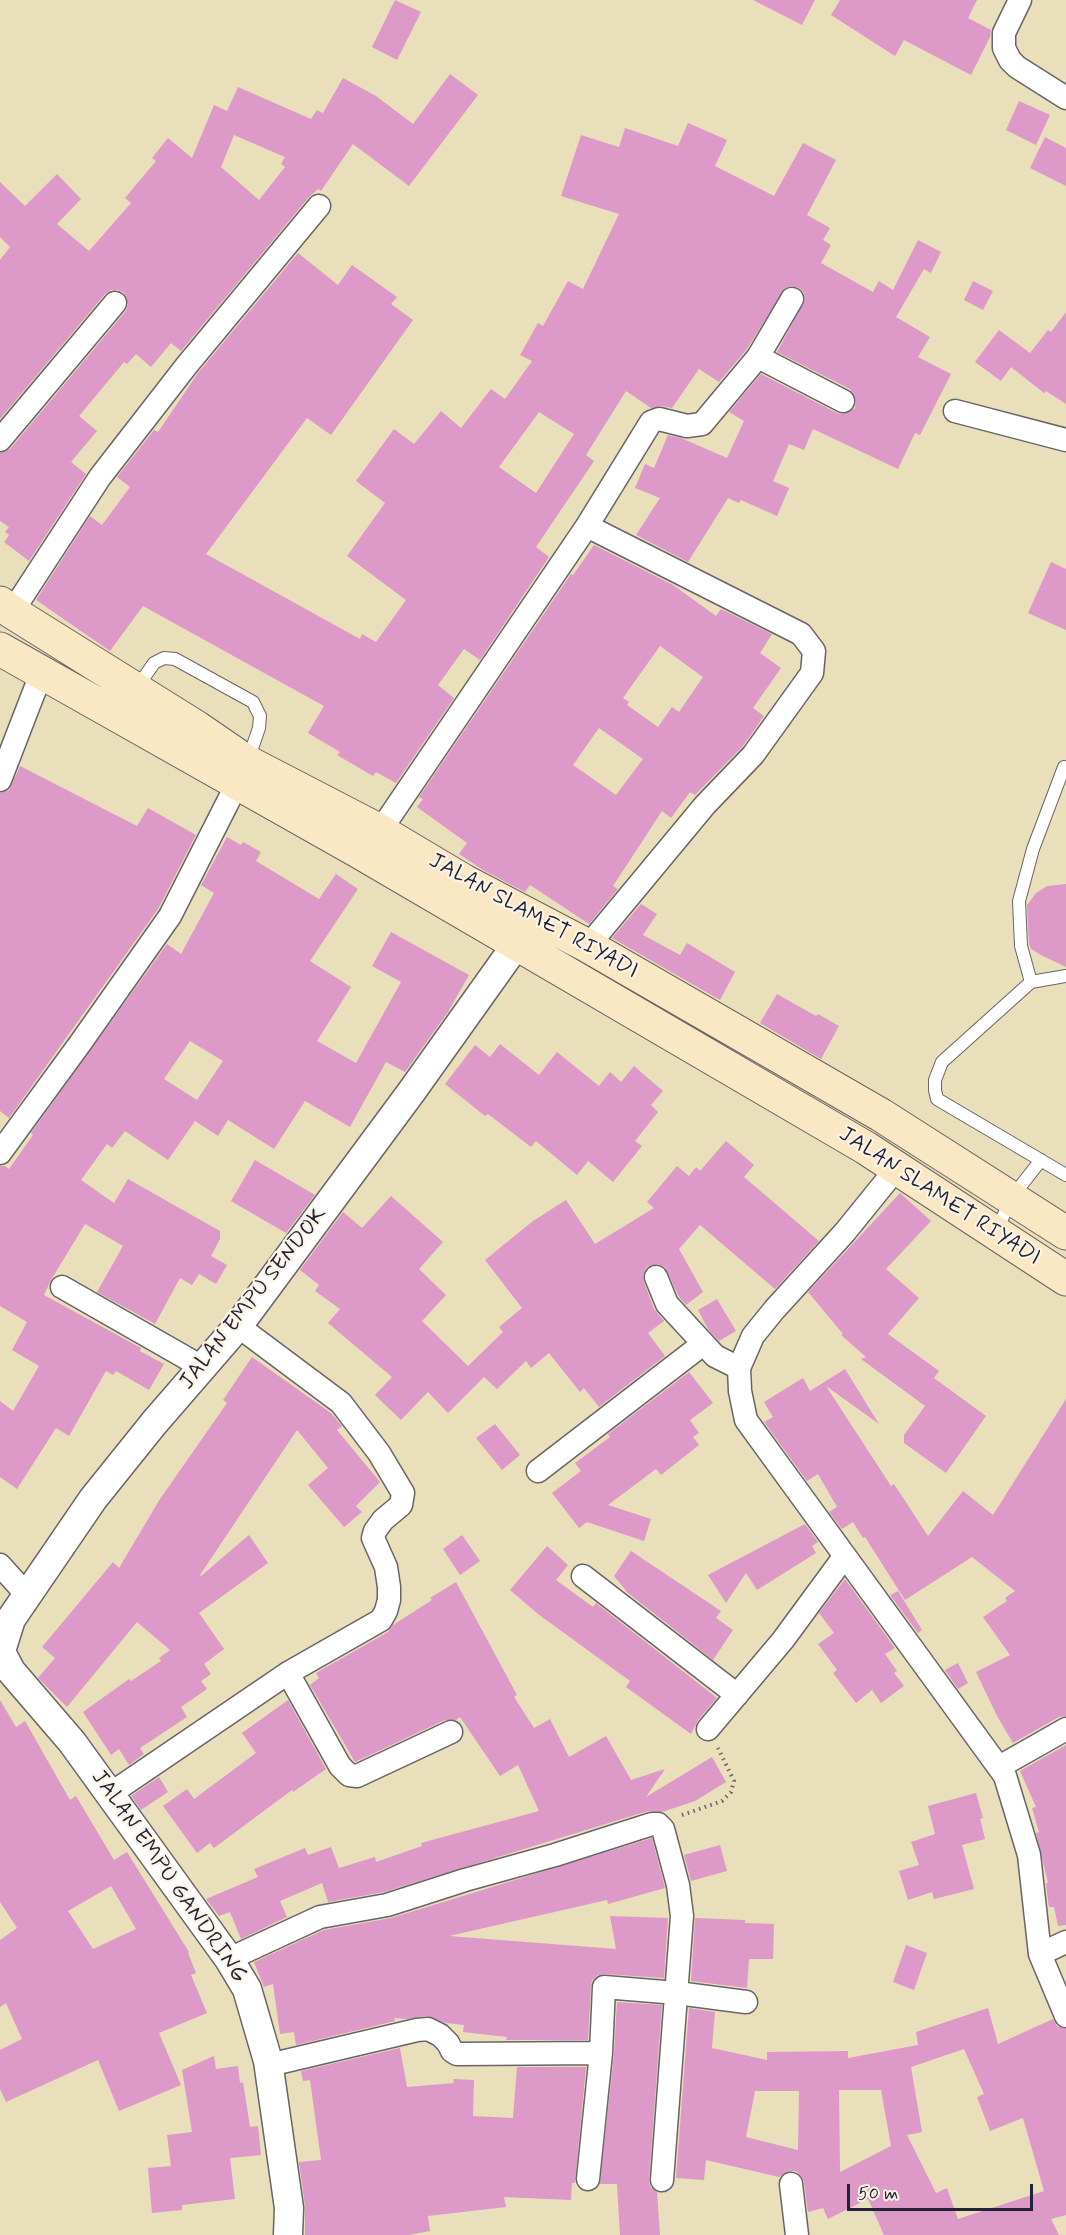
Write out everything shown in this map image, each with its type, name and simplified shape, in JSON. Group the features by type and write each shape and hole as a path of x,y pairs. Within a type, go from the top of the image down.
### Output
{"main road":[{"name":"JALAN SLAMET RIYADI","path":"6,608 135,690 242,773 356,850 866,1149 1066,1279"},
{"name":"JALAN SLAMET RIYADI","path":"0,649 41,674 242,773 380,831 464,881 588,946 881,1115 1066,1233"},
{"path":"866,1149 881,1115"}],"street":[{"path":"1020,0 1004,33 1004,48 1010,60 1017,67 1066,98"},
{"path":"6,608 100,477 187,365 319,206"},
{"path":"380,831 587,526 651,422 659,419 687,426 702,424 758,357 792,299"},
{"path":"0,440 115,303"},
{"path":"758,357 843,401"},
{"path":"956,411 1066,440"},
{"path":"587,526 801,634 814,651 812,673 753,755 698,813 588,946"},
{"path":"0,780 41,674"},
{"path":"0,1153 170,916 242,773"},
{"name":"JALAN EMPU SENDOK","path":"0,1653 11,1620 93,1499 238,1326 412,1091 516,945"},
{"path":"896,1169 845,1232 753,1336 739,1368 740,1391 746,1420 843,1557 1005,1776 1029,1855 1040,1954 1066,2016"},
{"path":"656,1277 667,1304 703,1344 715,1356 739,1368"},
{"path":"62,1287 202,1367"},
{"path":"110,1794 288,1673 381,1620 389,1600 386,1568 373,1539 375,1531 383,1520 401,1505 403,1493 379,1453 340,1403 238,1326"},
{"path":"538,1471 703,1344"},
{"path":"708,1729 783,1640 843,1557"},
{"path":"0,1565 27,1595"},
{"path":"583,1576 737,1695"},
{"name":"JALAN EMPU GANDRING","path":"0,1653 11,1671 72,1742 229,1959 247,1989 269,2065 288,2208 288,2235"},
{"path":"288,1673 340,1766 349,1776 357,1776 452,1732"},
{"path":"999,1767 1066,1729"},
{"path":"229,1959 320,1917 387,1905 658,1824 663,1829 678,1885 682,1916 662,2180"},
{"path":"1040,1954 1066,1942"},
{"path":"588,2179 601,2053 603,1987 746,2002"},
{"path":"269,2065 428,2029 440,2035 457,2054 601,2053"},
{"path":"792,2184 797,2235"}],"lane":[{"path":"135,690 154,663 165,658 176,659 253,702 260,716 259,728 242,773"},
{"path":"1031,982 1021,946 1019,901 1033,849 1064,767"},
{"path":"1066,976 1031,982 942,1062 934,1090 937,1099 1066,1175"},
{"path":"995,1233 1012,1197 1041,1160"}],"path":[{"path":"658,1824 722,1801 731,1792 734,1781 708,1729"}],"building":[{"path":"395,0 421,12 397,60 372,47"},
{"path":"753,0 815,0 802,25"},
{"path":"840,0 977,0 968,18 991,30 990,37 971,75 904,40 895,56 831,15"},
{"path":"450,74 478,95 409,186 353,144 321,191 318,189 309,197 181,351 171,343 151,367 136,354 127,364 124,362 79,416 97,431 71,462 86,474 29,561 4,542 9,535 5,532 9,527 0,521 0,453 10,449 125,312 128,305 124,293 118,290 111,290 105,294 0,419 0,260 10,247 0,237 0,182 25,206 57,174 81,199 57,224 89,251 131,203 125,198 156,161 152,158 168,138 192,158 214,105 227,111 238,87 311,119 317,110 323,113 343,78 376,96 413,124","holes":["234,135 285,157 281,164 285,167 259,200 221,167"]},
{"path":"1019,101 1050,115 1036,145 1006,130"},
{"path":"688,123 727,140 715,166 774,196 803,143 836,160 807,215 830,228 823,240 831,245 821,263 873,292 879,281 893,290 918,240 941,252 931,273 924,269 896,317 930,337 918,357 951,374 920,435 915,433 898,469 813,429 804,450 789,444 773,481 789,488 777,516 741,500 739,503 728,498 688,562 636,535 660,498 635,488 645,464 654,468 668,435 681,438 727,458 744,421 729,412 761,374 837,413 844,414 855,408 856,400 850,389 777,352 805,300 804,293 799,288 792,286 785,288 747,349 719,382 699,369 672,408 662,406 651,408 626,391 586,455 594,461 536,547 549,557 480,660 464,649 438,685 454,698 396,783 376,772 373,776 337,755 340,752 308,733 324,706 143,606 110,651 36,600 90,516 102,525 130,487 117,477 154,430 158,432 198,373 298,253 338,285 352,265 397,297 391,304 413,320 331,435 307,418 206,554 360,639 362,634 376,642 406,600 347,556 385,503 356,481 394,429 414,444 441,411 461,428 491,389 505,399 532,361 520,355 538,323 543,326 568,281 583,289 619,214 561,196 581,135 619,147 625,128 678,146","holes":["539,412 574,434 536,493 499,467"]},
{"path":"1045,137 1066,148 1066,186 1030,168"},
{"path":"973,281 993,291 983,310 964,300"},
{"path":"1066,312 1066,404 1046,391 1044,393 1011,367 1001,381 975,362 999,330 1030,353 1048,330 1051,332"},
{"path":"594,545 673,585 716,616 721,609 772,634 760,653 781,668 753,708 764,716 743,746 695,795 690,792 671,818 662,811 613,886 618,889 589,924 530,885 525,892 483,870 459,854 467,843 417,807 423,799 419,797 571,574 573,575","holes":["660,646 703,677 679,712 672,707 658,727 627,705 629,702 623,698","599,728 643,759 616,795 573,765"]},
{"path":"1051,562 1066,569 1066,630 1028,613"},
{"path":"20,766 137,826 148,808 196,835 158,909 9,1118 0,1111 0,793 9,790"},
{"path":"227,837 241,845 243,842 261,852 256,861 319,899 336,874 358,889 310,961 351,987 317,1041 356,1063 401,982 372,966 391,932 469,975 448,1012 405,1072 386,1062 350,1127 305,1101 274,1149 228,1120 218,1136 195,1121 168,1160 125,1131 112,1148 107,1144 81,1180 114,1203 128,1179 220,1231 220,1239 211,1256 227,1265 216,1284 199,1274 192,1285 180,1278 155,1324 97,1292 123,1246 85,1224 44,1295 141,1348 140,1351 164,1364 149,1390 116,1371 113,1375 106,1371 69,1436 56,1428 17,1489 0,1477 0,1401 13,1411 39,1366 12,1350 27,1322 0,1306 0,1166 9,1169 33,1135 31,1133 167,944 181,954 214,893 201,885","holes":["190,1041 223,1061 197,1100 164,1079"]},
{"path":"1066,884 1066,967 1031,949 1027,905 1036,893 1047,886"},
{"path":"641,904 657,914 643,935 680,955 687,943 735,972 720,1000 612,938"},
{"path":"777,994 839,1026 821,1059 760,1023"},
{"path":"500,1044 539,1075 557,1052 599,1086 610,1072 621,1082 634,1066 663,1091 651,1105 658,1112 635,1141 642,1146 613,1182 588,1161 577,1175 536,1141 531,1147 488,1114 485,1116 445,1084 475,1045 490,1057"},
{"path":"726,1141 754,1165 744,1177 819,1241 775,1289 700,1225 679,1249 703,1292 686,1305 679,1297 665,1267 657,1264 646,1268 643,1275 644,1282 654,1309 664,1321 648,1333 665,1356 599,1407 584,1388 580,1392 549,1353 531,1368 526,1361 497,1389 484,1377 448,1413 428,1392 401,1420 375,1395 392,1377 328,1323 340,1309 315,1291 319,1285 300,1270 343,1212 362,1228 391,1196 443,1242 419,1269 446,1295 422,1321 468,1366 503,1332 499,1327 522,1308 485,1260 533,1221 566,1200 595,1244 654,1208 647,1202 677,1166 689,1176 696,1167 700,1171"},
{"path":"255,1160 315,1195 286,1233 231,1201"},
{"path":"900,1193 931,1221 886,1269 919,1298 888,1334 939,1371 934,1378 986,1416 946,1473 904,1443 904,1435 925,1406 861,1359 866,1357 841,1335 843,1334 808,1292"},
{"path":"717,1299 736,1331 719,1341 708,1329 698,1310"},
{"path":"252,1357 331,1413 342,1426 337,1430 380,1482 356,1506 362,1512 344,1527 308,1485 328,1468 297,1430 200,1575 249,1535 268,1563 199,1613 224,1649 204,1664 211,1674 201,1681 207,1689 181,1707 187,1717 140,1748 144,1754 129,1765 119,1749 111,1755 83,1712 129,1679 131,1681 161,1661 159,1658 170,1650 137,1622 67,1707 38,1678 55,1658 42,1647 113,1562 119,1568 160,1499 227,1403 223,1400"},
{"path":"845,1369 879,1424 826,1386 891,1486 894,1484 928,1536 963,1491 993,1515 1066,1399 1066,1716 1059,1717 1013,1743 976,1672 1010,1655 983,1617 1007,1601 1005,1598 1015,1591 972,1557 905,1600 853,1522 842,1529 829,1512 837,1507 818,1474 807,1481 764,1422 773,1417 764,1402 803,1378 810,1391"},
{"path":"689,1372 713,1403 690,1420 699,1433 693,1437 699,1445 661,1475 656,1469 608,1505 651,1519 644,1541 587,1522 579,1528 552,1493 581,1471 575,1463 610,1437 608,1434"},
{"path":"495,1424 520,1455 502,1470 476,1438"},
{"path":"805,1524 818,1542 812,1546 816,1553 757,1590 746,1573 726,1603 708,1575"},
{"path":"462,1535 480,1561 460,1575 443,1549"},
{"path":"547,1546 568,1565 556,1580 593,1607 596,1603 717,1698 698,1720 691,1734 626,1687 630,1681 538,1614 510,1590"},
{"path":"631,1551 721,1611 716,1618 733,1630 713,1660 628,1593 614,1576"},
{"path":"845,1579 895,1648 885,1654 897,1671 894,1673 904,1686 881,1703 872,1690 856,1703 833,1673 837,1670 818,1644 834,1633 819,1613"},
{"path":"456,1582 517,1695 514,1697 534,1728 550,1719 569,1757 606,1736 631,1780 665,1769 646,1797 712,1757 726,1782 695,1801 662,1812 648,1811 384,1892 328,1902 322,1883 280,1901 287,1917 241,1939 230,1912 219,1916 206,1899 258,1877 254,1869 305,1848 308,1855 331,1847 339,1868 375,1857 376,1862 422,1846 421,1843 539,1811 518,1765 500,1776 460,1717 456,1720 445,1720 355,1762 310,1685 319,1678 316,1673 388,1632 393,1625"},
{"path":"898,1591 922,1630 918,1633 890,1595"},
{"path":"958,1663 968,1683 958,1689 945,1670"},
{"path":"0,1700 16,1727 25,1721 70,1800 76,1796 114,1860 127,1852 189,1952 196,1973 191,1975 207,2013 159,2033 181,2085 119,2111 98,2060 6,2102 0,2089 0,2050 22,2039 6,2003 0,2007 0,1940 17,1928 0,1902","holes":["111,1886 136,1929 93,1949 68,1911"]},
{"path":"288,1700 326,1769 293,1792 292,1790 214,1848 210,1843 197,1853 163,1806 187,1789 194,1799 256,1753 242,1733"},
{"path":"1066,1745 1066,1925 1058,1926 1054,1907 1049,1907 1046,1883 1048,1883 1036,1833 1039,1832 1032,1808 1036,1807 1020,1771"},
{"path":"159,1777 168,1792 141,1810 131,1796"},
{"path":"976,1793 983,1818 980,1819 985,1839 962,1845 974,1889 934,1899 932,1892 908,1900 899,1871 919,1865 911,1842 935,1834 928,1806"},
{"path":"652,1838 665,1888 608,1904 607,1900 449,1936 616,1949 610,1916 668,1918 664,1978 605,1974 598,1975 592,1980 588,2040 506,2040 507,2037 463,2032 464,2025 446,2023 427,2016 394,2018 395,2021 296,2045 294,2032 280,2034 273,1984 264,1987 254,1962 324,1930 391,1918"},
{"path":"720,1845 727,1871 691,1881 684,1855"},
{"path":"695,1918 774,1924 773,1959 749,1959 747,1988 691,1981"},
{"path":"906,1945 927,1953 914,1990 893,1982"},
{"path":"617,2002 662,2005 649,2179 650,2186 657,2192 660,2235 620,2235 617,2184 600,2184 614,2054"},
{"path":"689,2008 715,2012 712,2048 767,2060 767,2052 848,2051 848,2058 918,2045 916,2032 988,2008 998,2044 1053,2019 1057,2026 1066,2029 1066,2215 1051,2219 1059,2235 884,2235 868,2199 828,2219 823,2208 808,2212 804,2182 796,2171 789,2171 779,2177 706,2160 704,2180 676,2178","holes":["964,2049 984,2094 977,2097 990,2131 1023,2118 1044,2191 958,2219 947,2188 936,2193 907,2135 922,2132 911,2067","839,2090 881,2090 891,2146 840,2172","755,2091 799,2091 798,2150 746,2137"]},
{"path":"400,2048 407,2087 454,2083 453,2079 474,2080 473,2116 513,2118 517,2067 586,2067 575,2183 572,2183 571,2200 504,2197 506,2207 428,2216 430,2231 409,2235 305,2235 305,2206 299,2162 321,2160 310,2080 303,2081 301,2071"},
{"path":"214,2056 216,2069 238,2066 240,2083 243,2082 250,2127 258,2126 261,2155 230,2158 235,2199 182,2205 182,2210 152,2213 148,2168 171,2166 167,2135 192,2132 182,2070"}]}
